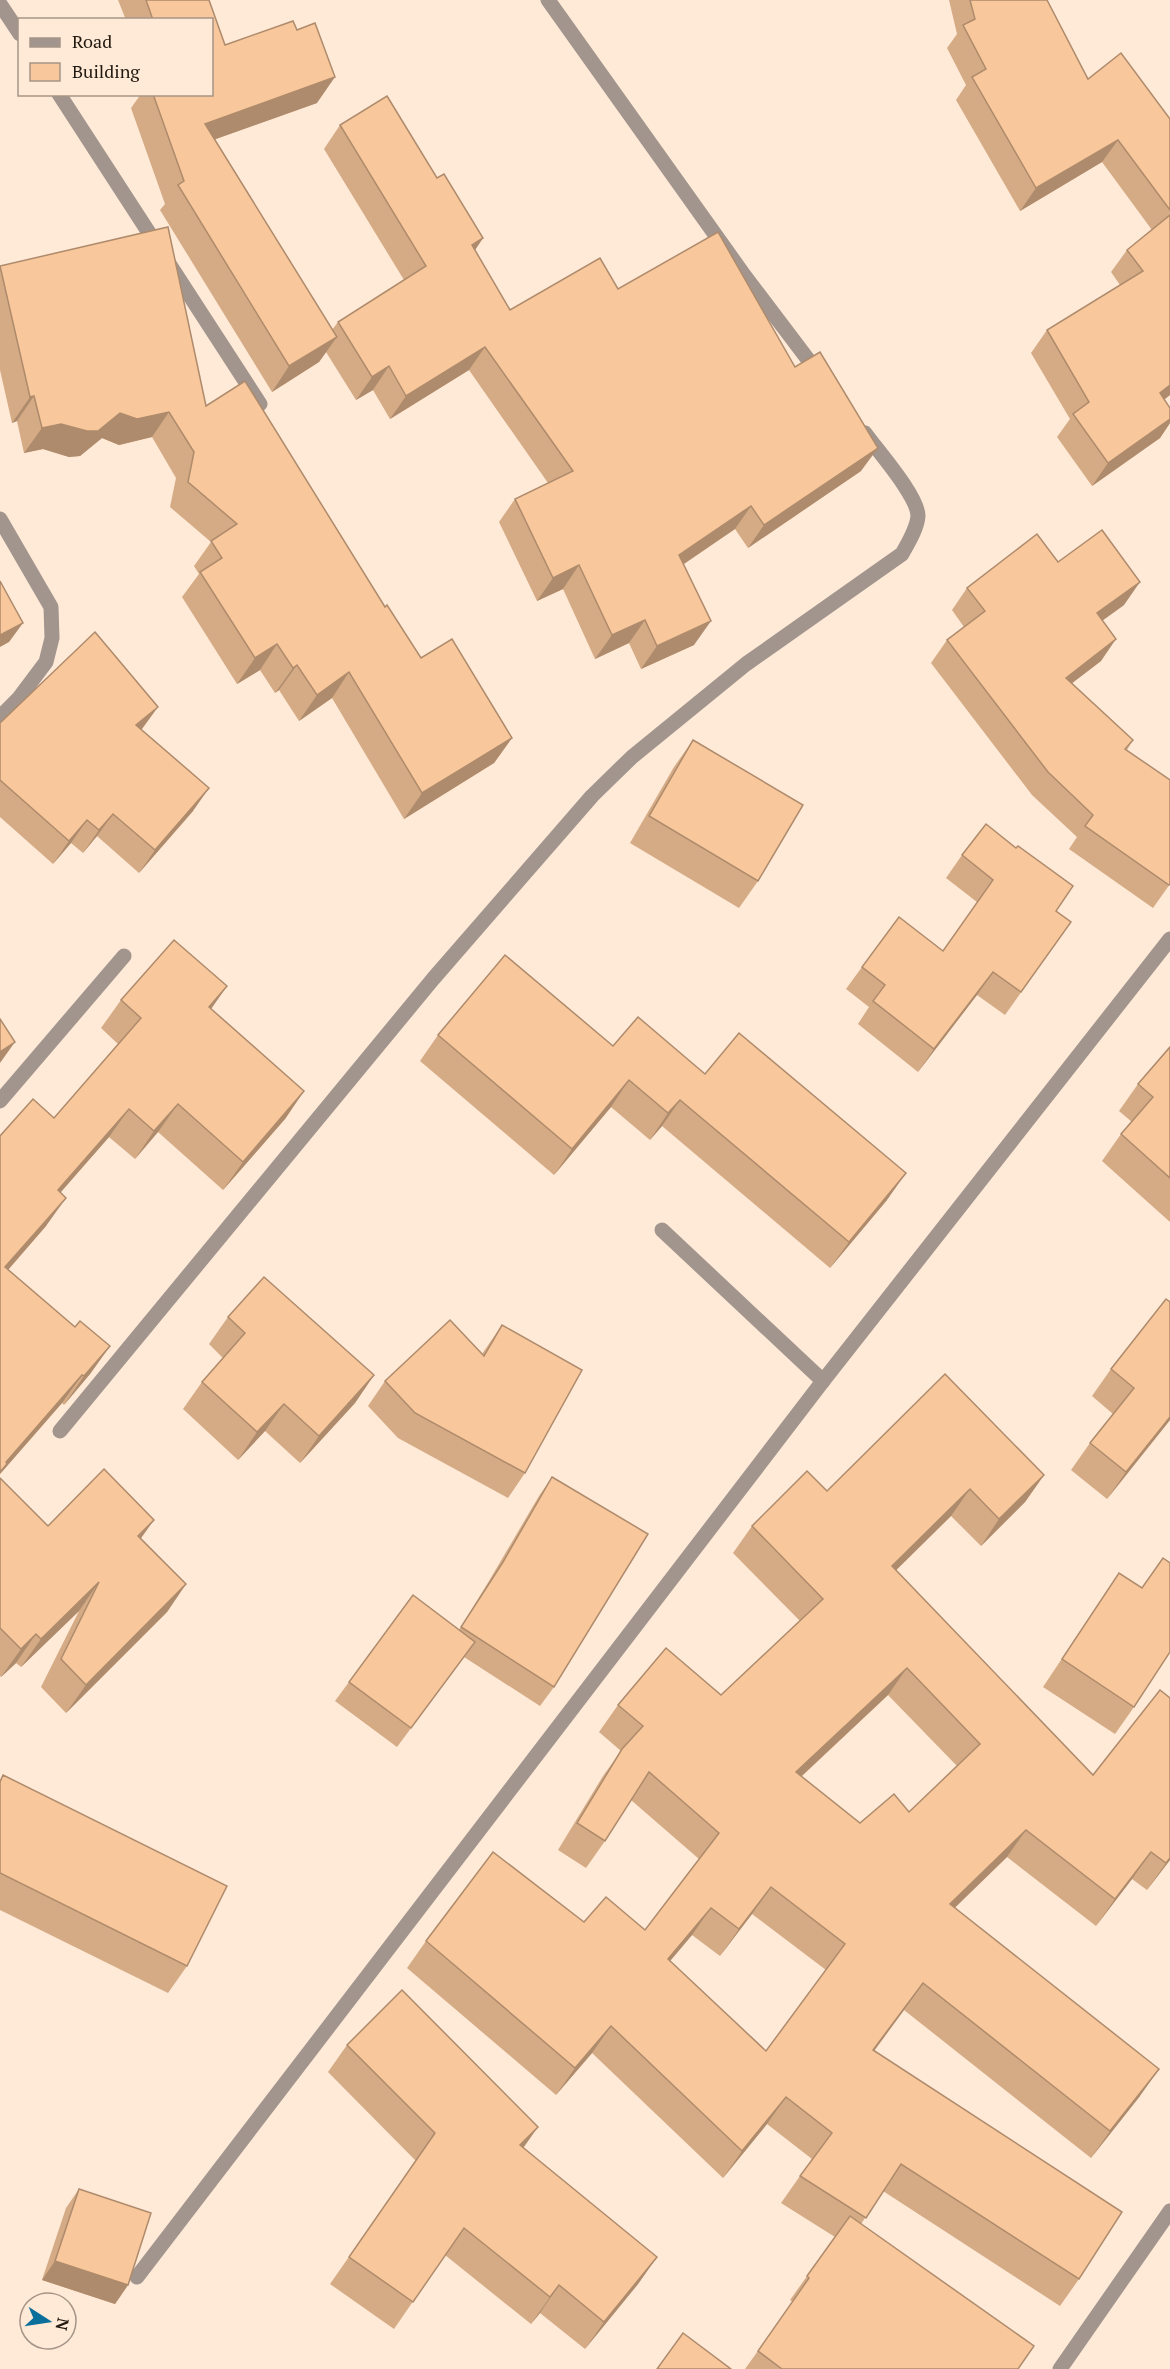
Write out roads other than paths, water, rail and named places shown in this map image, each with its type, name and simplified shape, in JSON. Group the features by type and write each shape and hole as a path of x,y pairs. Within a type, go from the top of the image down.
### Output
{"street":[{"path":"548,0 744,275 829,387"},
{"path":"0,4 18,31"},
{"path":"60,96 260,404"},
{"path":"60,1431 433,979 592,796 632,757 747,664 902,554 911,539 918,515 913,500 857,424"},
{"path":"0,519 51,608 52,638 46,662 19,698 0,717"},
{"path":"137,2277 823,1381 1170,939"},
{"path":"0,1101 124,956"},
{"path":"662,1230 823,1381"},
{"path":"1060,2369 1170,2211"}]}
